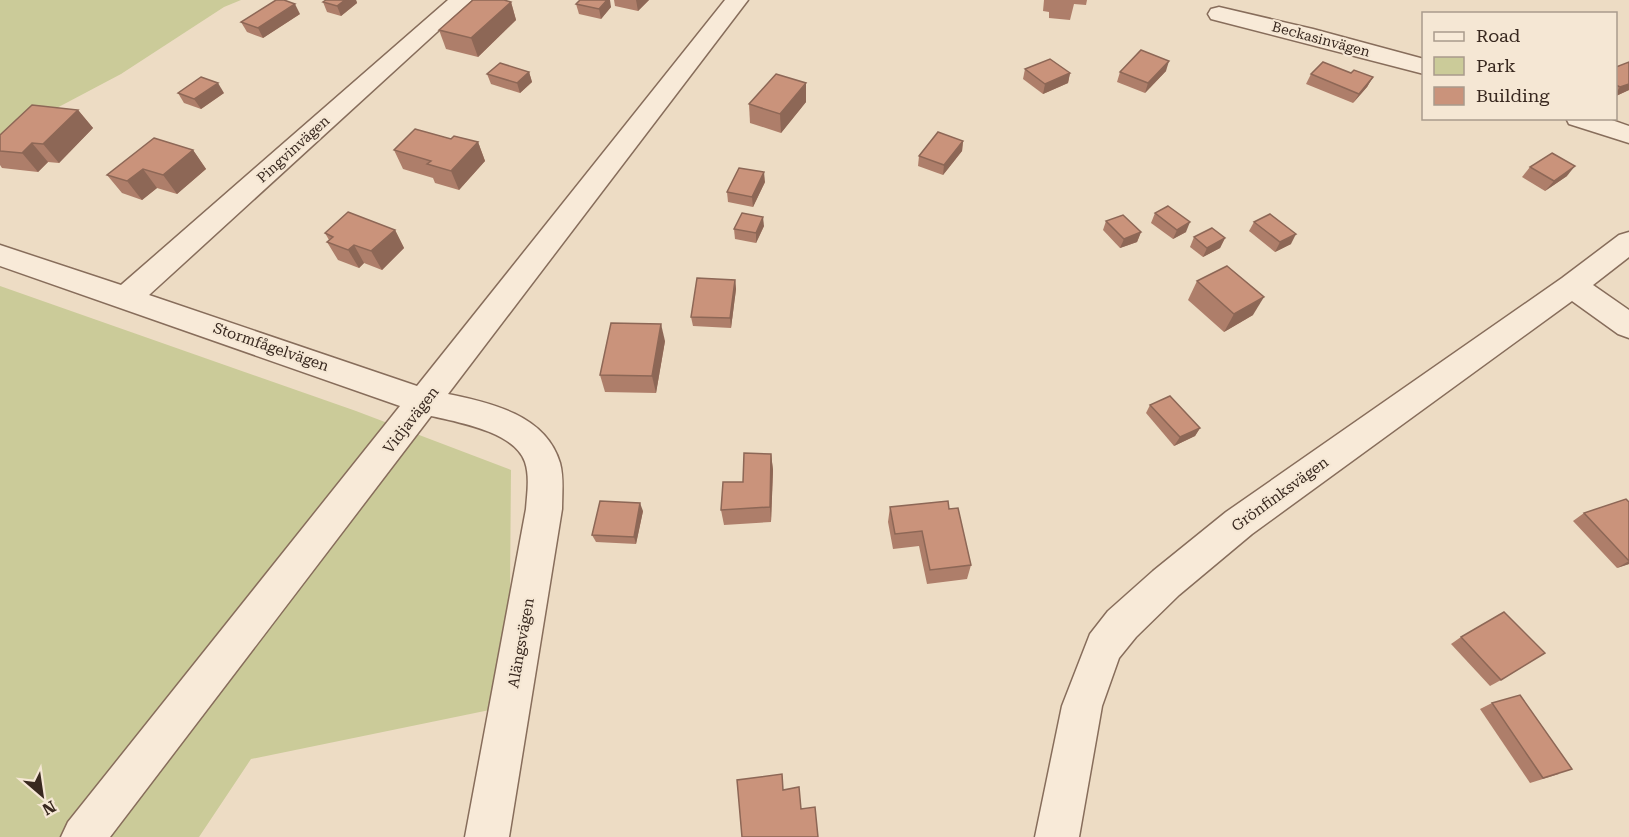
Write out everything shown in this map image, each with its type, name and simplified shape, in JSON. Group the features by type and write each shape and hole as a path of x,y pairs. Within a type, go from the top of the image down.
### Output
{"street":[{"name":"Pingvinvägen","path":"126,298 460,0"},
{"name":"Vidjavägen","path":"83,837 426,402 737,0"},
{"name":"Beckasinvägen","path":"1219,14 1305,34 1422,67"},
{"path":"1584,120 1629,135"},
{"name":"Grönfinksvägen","path":"1057,837 1082,706 1104,647 1122,624 1166,583 1239,522 1572,286 1629,242"},
{"name":"Stormfågelvägen","path":"0,255 426,402 486,418 516,431 537,450"},
{"path":"1572,286 1629,326"},
{"name":"Alängsvägen","path":"487,837 544,509 544,472 537,450"}],"green space":[{"path":"0,0 241,0 224,7 121,74 0,138"},
{"path":"0,286 356,411 511,470 509,706 251,759 199,837 0,837"}],"building":[{"path":"276,0 295,4 258,28 241,22"},
{"path":"345,0 337,6 323,2"},
{"path":"473,0 511,2 471,38 439,30"},
{"path":"580,0 607,0 599,9 576,4"},
{"path":"1141,50 1169,61 1148,83 1120,72"},
{"path":"1050,59 1070,73 1045,84 1025,69"},
{"path":"1323,62 1351,73 1354,70 1373,77 1359,94 1311,74"},
{"path":"1629,62 1629,84 1620,87 1617,86 1617,67"},
{"path":"500,63 529,72 517,83 487,74"},
{"path":"776,74 806,83 780,114 749,104"},
{"path":"201,77 218,83 194,99 178,93"},
{"path":"32,105 78,110 43,144 32,143 22,153 0,151 0,135"},
{"path":"415,129 451,139 454,136 478,142 451,171 427,164 431,161 394,150"},
{"path":"938,132 963,141 944,165 919,156"},
{"path":"154,138 193,150 163,175 143,169 127,181 107,175"},
{"path":"1552,153 1575,166 1554,181 1530,167"},
{"path":"739,168 764,172 752,197 727,192"},
{"path":"1168,206 1190,222 1177,230 1155,213"},
{"path":"348,212 395,230 371,251 354,245 348,250 327,242 333,237 325,233"},
{"path":"742,213 763,217 756,233 734,229"},
{"path":"1270,214 1296,234 1280,242 1254,222"},
{"path":"1123,215 1141,232 1124,239 1106,221"},
{"path":"1212,228 1225,238 1207,248 1194,237"},
{"path":"1227,266 1264,297 1234,314 1197,281"},
{"path":"697,278 735,280 730,318 691,317"},
{"path":"611,323 661,324 652,376 600,375"},
{"path":"1170,396 1200,428 1180,437 1150,405"},
{"path":"744,453 771,454 770,507 721,510 723,482 743,482"},
{"path":"1626,499 1629,502 1629,561 1584,513"},
{"path":"600,501 640,503 634,537 592,535"},
{"path":"948,501 949,509 958,508 971,565 930,570 922,531 895,534 890,507"},
{"path":"1504,612 1545,653 1501,680 1461,637"},
{"path":"1520,695 1572,769 1543,778 1492,703"},
{"path":"782,774 783,790 799,787 801,809 815,807 818,837 742,837 737,780"}]}
